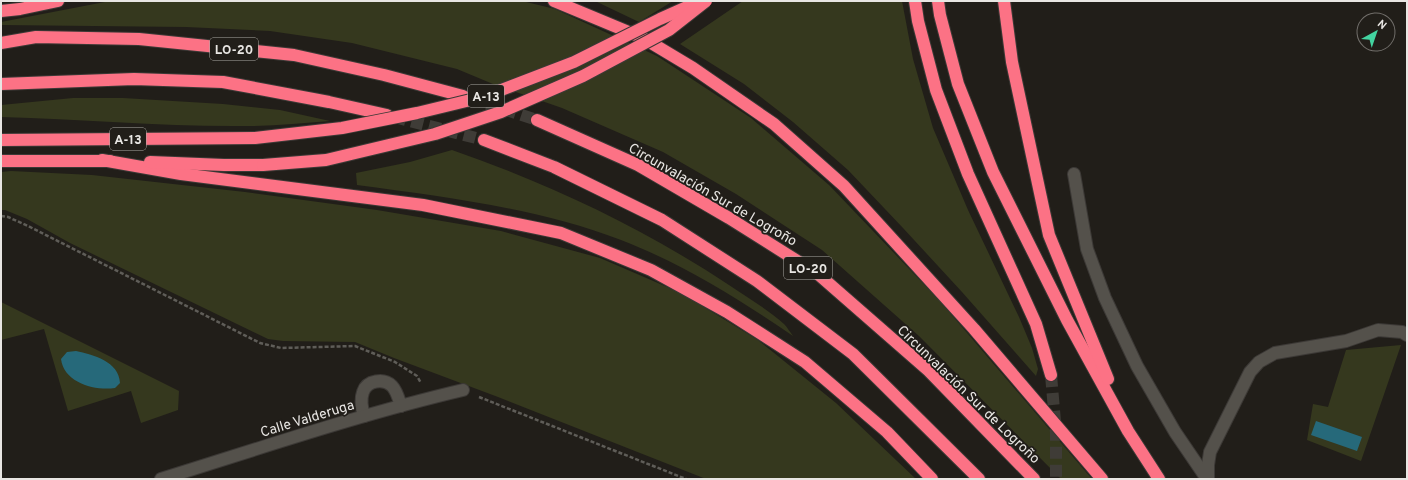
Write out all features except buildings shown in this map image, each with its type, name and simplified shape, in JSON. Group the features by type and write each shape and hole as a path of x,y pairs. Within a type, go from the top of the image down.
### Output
{"highway":[{"path":"1,12 58,1"},
{"path":"554,1 643,38 693,68 774,124 844,186 974,329 1102,479"},
{"name":"A-13","path":"1,140 255,138 342,128 417,114 483,98 574,62 699,1"},
{"path":"1,161 102,160 224,165 263,165 326,160 435,134 501,112 583,76 669,30 706,1"},
{"path":"915,1 918,21 936,90 968,174 1036,324 1051,375"},
{"path":"938,1 940,15 958,84 993,172 1067,320 1128,431 1159,479"},
{"path":"1004,1 1012,62 1049,235 1128,431"},
{"name":"LO-20","path":"1,43 36,37 139,39 294,55 384,75 464,96"},
{"path":"1,84 134,80 224,82 329,102 387,115"},
{"name":"Circunvalación Sur de Logroño","path":"537,120 638,165 729,218 818,274 929,371 1034,479"},
{"name":"LO-20","path":"484,140 554,167 662,220 757,281 853,354 978,479"},
{"path":"102,160 181,174 423,205 561,233 651,270 727,312 805,362 887,432 932,479"}],"street":[{"path":"1074,174 1087,249 1104,298 1136,366 1175,432 1207,479"},
{"path":"1207,479 1210,452 1250,372 1260,362 1275,353 1346,341 1378,330 1402,332 1407,336"},
{"path":"364,416 361,404 363,391 371,383 380,381 392,386 401,406"},
{"name":"Calle Valderuga","path":"161,479 364,416 463,390"}],"path":[{"path":"1,216 8,217 28,226 260,343 281,348 355,346 395,362 417,376 430,398"},
{"path":"463,390 686,479"}],"green space":[{"path":"110,1 522,1 555,9 657,56 751,118 829,185 939,300 1092,479 1061,479 919,336 822,250 736,194 663,152 562,108 493,84 457,69 352,43 270,31 186,27 1,25 1,22"},
{"path":"595,1 673,1 639,22"},
{"path":"743,1 902,1 913,59 933,128 968,210 1019,317 1032,348 1038,369 1036,376 962,292 848,170 793,122 744,84 680,44"},
{"path":"73,98 123,98 223,104 280,110 330,121 269,126 217,126 1,117 1,105"},
{"path":"452,150 489,163 561,193 631,227 699,266 759,305 784,324 793,336 710,283 644,249 621,240 557,220 491,205 357,185 356,173 410,162"},
{"path":"11,171 92,175 245,192 377,210 501,231 600,258 681,293 758,340 836,403 916,479 706,479 355,342 283,341 268,339 70,243 27,219 5,210 1,210 1,172"},
{"path":"1,302 179,391 178,410 141,423 131,391 68,411 44,329 1,340"},
{"path":"1401,345 1361,461 1307,440 1313,404 1328,407 1346,350"}],"water":[{"path":"76,351 97,357 110,364 119,375 120,383 115,388 107,389 82,384 74,380 63,367 61,359 67,352"},
{"path":"1316,421 1362,437 1357,451 1311,435"}],"tunnel":[{"path":"470,98 537,120"},
{"path":"394,117 484,140"},
{"path":"1051,375 1056,433 1056,479"}]}
